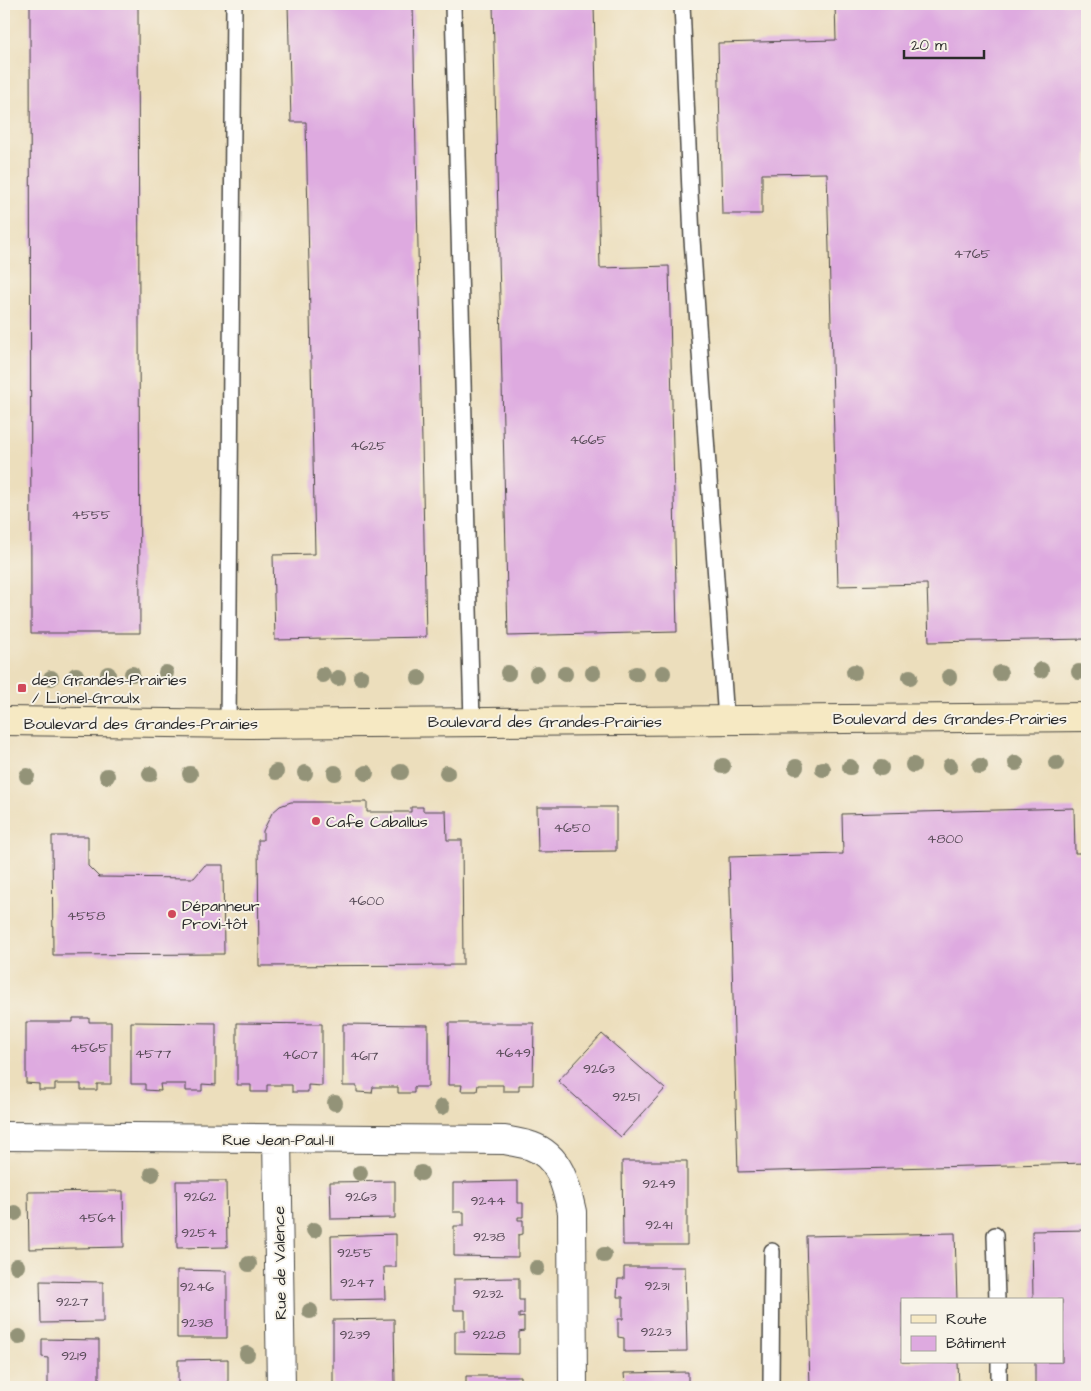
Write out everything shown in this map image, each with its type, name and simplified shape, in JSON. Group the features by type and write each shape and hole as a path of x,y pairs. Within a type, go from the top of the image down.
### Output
{"main road":[{"name":"Boulevard des Grandes-Prairies","path":"4,721 228,724 1087,717"}],"street":[{"name":"Rue Jean-Paul-II","path":"4,1136 505,1140 532,1146 550,1156 559,1168 572,1212 573,1387"},
{"name":"Rue de Valence","path":"278,1139 280,1387"}],"lane":[{"path":"228,724 234,4"},
{"path":"453,4 472,722"},
{"path":"682,4 692,239 726,720"},
{"path":"995,1235 997,1298"},
{"path":"771,1387 772,1251"},
{"path":"998,1364 999,1387"}],"building":[{"path":"30,4 138,4 140,633 31,633"},
{"path":"288,4 413,4 426,637 275,640 273,555 315,554 306,122 291,122"},
{"path":"493,4 594,4 600,268 669,266 677,632 508,636"},
{"path":"835,4 1087,4 1087,639 929,642 927,584 838,586 827,173 762,174 762,214 722,214 718,43 836,40"},
{"path":"291,802 367,802 367,812 411,812 411,807 423,807 423,811 446,811 447,840 462,840 463,965 259,966 258,840 263,840 263,831 272,813 280,806"},
{"path":"537,807 616,807 616,851 538,852"},
{"path":"1074,808 1075,853 1087,853 1087,1163 738,1172 729,857 843,854 842,814"},
{"path":"52,836 88,836 88,866 99,877 194,878 205,865 223,865 224,954 53,955"},
{"path":"73,1018 89,1018 89,1022 111,1022 111,1084 97,1084 97,1090 81,1090 81,1084 55,1084 55,1090 39,1090 39,1084 26,1083 26,1022 73,1022"},
{"path":"131,1022 216,1023 216,1085 202,1084 202,1091 186,1091 186,1084 160,1084 161,1091 145,1090 145,1084 131,1084"},
{"path":"237,1023 322,1024 322,1086 308,1085 308,1092 292,1092 292,1085 267,1085 267,1092 251,1092 251,1085 237,1085"},
{"path":"449,1023 534,1023 533,1085 519,1085 519,1091 503,1091 503,1085 478,1085 477,1091 461,1091 462,1085 448,1085"},
{"path":"343,1024 428,1025 428,1087 414,1087 414,1093 398,1093 398,1087 373,1087 372,1093 357,1092 357,1086 343,1086"},
{"path":"602,1034 665,1089 621,1137 558,1081"},
{"path":"622,1161 687,1161 687,1245 623,1245"},
{"path":"176,1181 226,1181 227,1247 177,1248"},
{"path":"395,1181 395,1218 331,1219 330,1182"},
{"path":"518,1181 518,1203 523,1203 523,1217 518,1217 518,1220 523,1220 523,1234 518,1235 518,1257 454,1256 454,1226 464,1226 464,1212 453,1212 453,1183"},
{"path":"123,1191 124,1247 29,1249 28,1192"},
{"path":"1087,1230 1087,1387 1035,1387 1035,1364 1064,1364 1064,1298 1033,1298 1032,1231"},
{"path":"955,1233 957,1298 901,1298 901,1364 958,1364 959,1387 810,1387 806,1236"},
{"path":"396,1234 396,1267 384,1267 385,1299 332,1300 331,1236"},
{"path":"624,1267 685,1267 687,1351 624,1352 624,1338 618,1337 618,1319 623,1319 623,1297 617,1297 618,1279 624,1279"},
{"path":"177,1270 227,1271 227,1338 177,1338"},
{"path":"519,1278 519,1300 524,1300 524,1314 519,1314 519,1318 524,1317 524,1331 519,1332 519,1354 455,1353 455,1331 465,1331 465,1310 454,1310 454,1279"},
{"path":"40,1281 103,1282 103,1322 41,1323"},
{"path":"394,1319 395,1384 333,1385 333,1320"},
{"path":"42,1339 99,1340 99,1387 48,1387 48,1358 42,1357"},
{"path":"228,1359 228,1387 178,1387 178,1360"},
{"path":"688,1372 688,1387 619,1387 619,1385 625,1385 624,1373"},
{"path":"466,1376 520,1376 520,1387 466,1387"}],"place":[{"name":"des Grandes-Prairies / Lionel-Groulx","path":"22,688"},
{"name":"Cafe Caballus","path":"316,821"},
{"name":"Dépanneur Provi-tôt","path":"172,914"}]}
